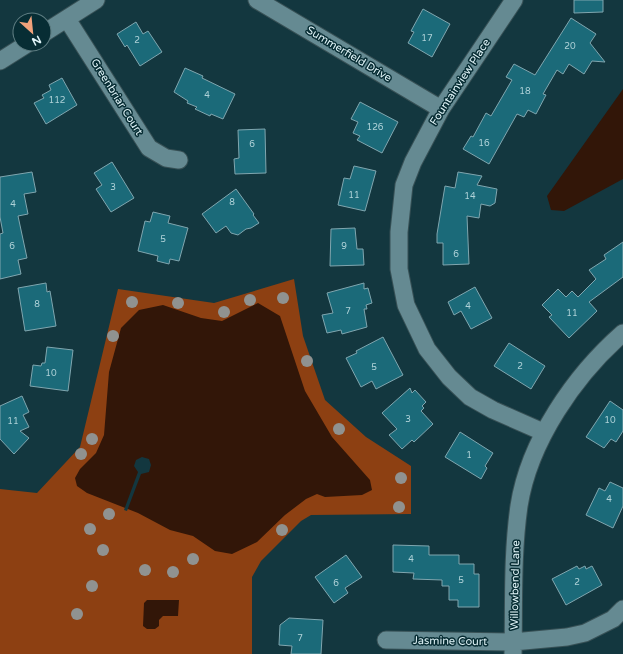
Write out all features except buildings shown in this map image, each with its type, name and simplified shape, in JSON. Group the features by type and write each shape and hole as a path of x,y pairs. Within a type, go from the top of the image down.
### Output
{"street":[{"path":"52,28 96,0"},
{"name":"Summerfield Drive","path":"257,0 441,108"},
{"name":"Fountainview Place","path":"514,0 441,108 413,162 404,186 399,232 399,269 406,305 427,349 450,377 470,397 493,410 543,432"},
{"name":"Greenbriar Court","path":"67,18 149,148 166,158 179,160"},
{"path":"0,61 14,52"},
{"name":"Willowbend Lane","path":"513,648 513,555 519,504 529,470 543,432 583,373 608,346 623,333"},
{"name":"Jasmine Court","path":"386,640 513,648 585,633 613,619 623,609"}],"shaded area":[{"path":"623,89 623,179 564,211 551,210 547,196"},
{"path":"294,279 303,336 325,400 366,437 411,466 411,514 311,515 301,521 261,561 252,577 252,654 0,654 0,489 37,493 80,447 118,289 214,303"},
{"path":"258,303 280,316 305,391 332,437 370,480 372,490 362,495 325,497 317,494 306,499 285,515 257,542 232,554 215,551 193,536 170,530 138,513 87,493 77,486 75,478 80,469 96,453 104,435 109,372 121,328 139,310 163,305 201,318 222,321"},
{"path":"147,600 179,600 178,616 163,616 159,620 159,626 155,629 147,629 143,626 144,603"}],"pier":[{"path":"142,457 149,459 151,465 149,472 141,474 127,511 124,510 138,472 134,466 136,460"}]}
